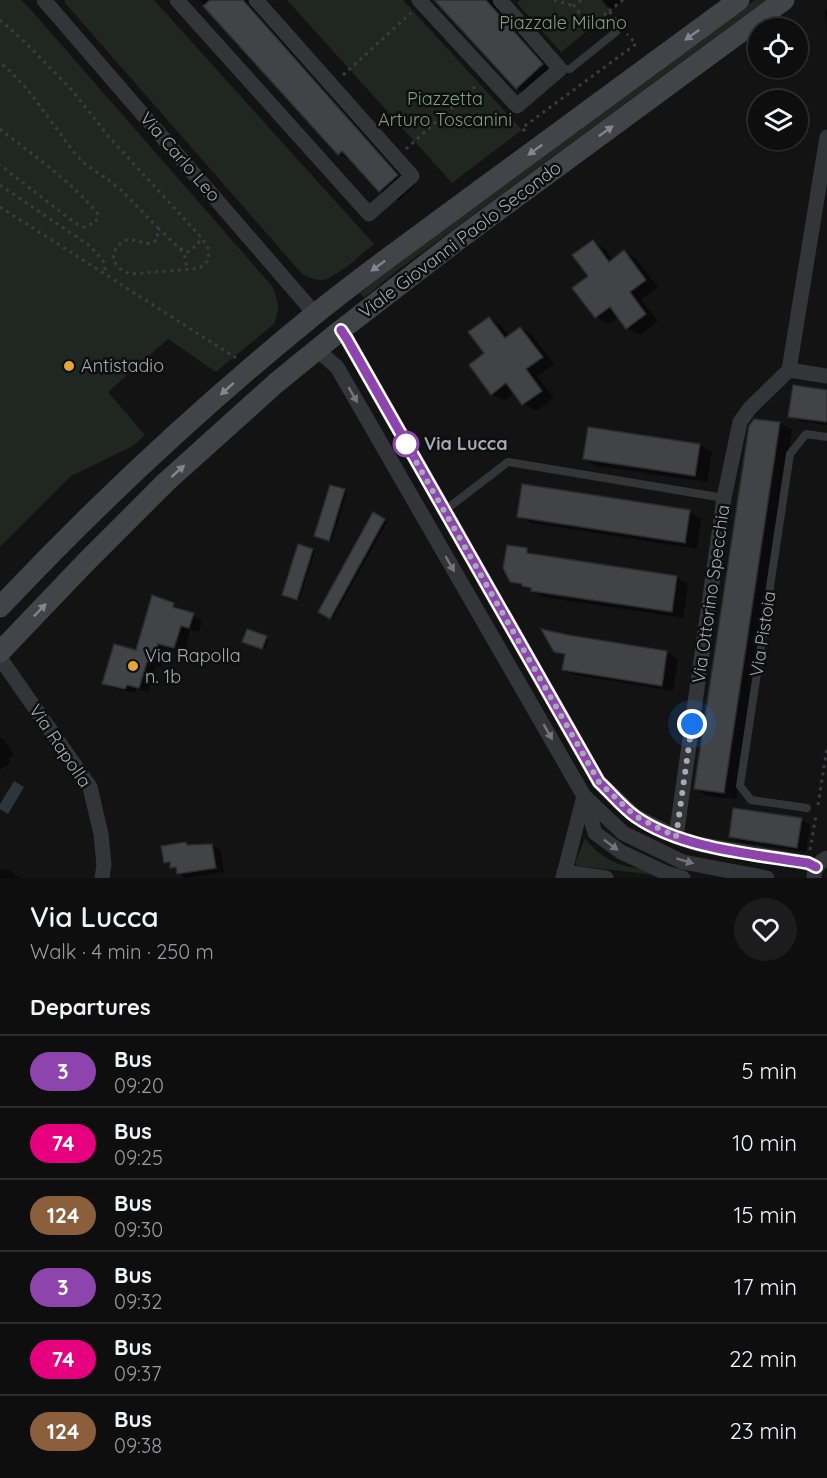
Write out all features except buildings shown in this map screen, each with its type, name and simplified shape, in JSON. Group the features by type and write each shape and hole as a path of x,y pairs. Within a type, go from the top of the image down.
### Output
{"main road":[{"name":"Viale Giovanni Paolo Secondo","path":"0,607 88,517 159,449 315,314 739,0"},
{"name":"Viale Giovanni Paolo Secondo","path":"0,652 166,482 341,330 459,239 784,0"}],"street":[{"name":"Via Carlo Leo","path":"44,0 315,314"},
{"path":"177,0 369,214 412,176 256,0"},
{"path":"417,5 517,106 560,69 500,0"},
{"path":"827,137 789,370 827,375"},
{"path":"341,330 599,782 635,816 676,837 697,844 808,863 822,863"},
{"path":"317,350 337,367 584,796 595,833 621,852 665,875 683,878"},
{"name":"Via Ottorino Specchia","path":"676,837 724,498 740,422 750,408 789,370"},
{"name":"Via Rapolla","path":"0,658 90,787 101,834 104,865 102,878"},
{"path":"599,782 584,796 563,875 606,878"},
{"path":"584,796 623,833 683,862 760,877 761,855"}],"lane":[{"path":"560,69 570,69 616,32"},
{"name":"Via Pistoia","path":"807,807 751,800 740,786 790,454 806,434 827,437"},
{"path":"444,511 508,462 724,498"}],"path":[{"path":"554,0 574,6"},
{"path":"609,11 622,0"},
{"path":"332,85 417,5"},
{"path":"0,20 71,89 109,137 201,237 208,248 209,258 204,266 187,270 130,274 120,269 114,262 113,253 120,242 128,239 150,244 158,240 158,228"},
{"path":"0,64 6,67 28,90 86,165 122,191 179,248 185,257 187,270"},
{"path":"397,158 480,82"},
{"path":"0,129 64,180 91,205 98,214 96,222 84,227 75,223 0,165"},
{"path":"0,185 90,246 104,262 106,274"},
{"path":"0,207 231,354 249,369"},
{"path":"179,248 187,252 198,245 201,237"}],"green space":[{"path":"0,0 21,0 32,11 272,286 278,305 274,324 216,372 168,339 108,392 145,435 133,446 71,476 1,546 0,546"},
{"path":"65,0 154,0 374,244 328,279 319,280 303,275 65,3"},
{"name":"Piazzetta Arturo Toscanini","path":"287,0 403,0 522,130 452,183"},
{"name":"Piazzale Milano","path":"520,0 601,0 611,12 561,52 517,3"},
{"path":"755,0 766,0 394,273 364,298 360,293 390,269"},
{"path":"585,838 608,859 625,866 656,872 656,875 577,866 575,863"}],"shaded area":[{"path":"14,781 24,787 8,814 0,809 0,804"}],"bus line":[{"name":"3","path":"341,330 599,782 635,816 676,837 697,844 808,863 816,867"}],"place":[{"name":"Antistadio","path":"69,366"},
{"name":"Via Lucca","path":"406,444"},
{"name":"Via Rapolla n. 1b","path":"133,666"}],"route":[{"path":"406,444 599,782 635,816 676,837 692,724"}]}
